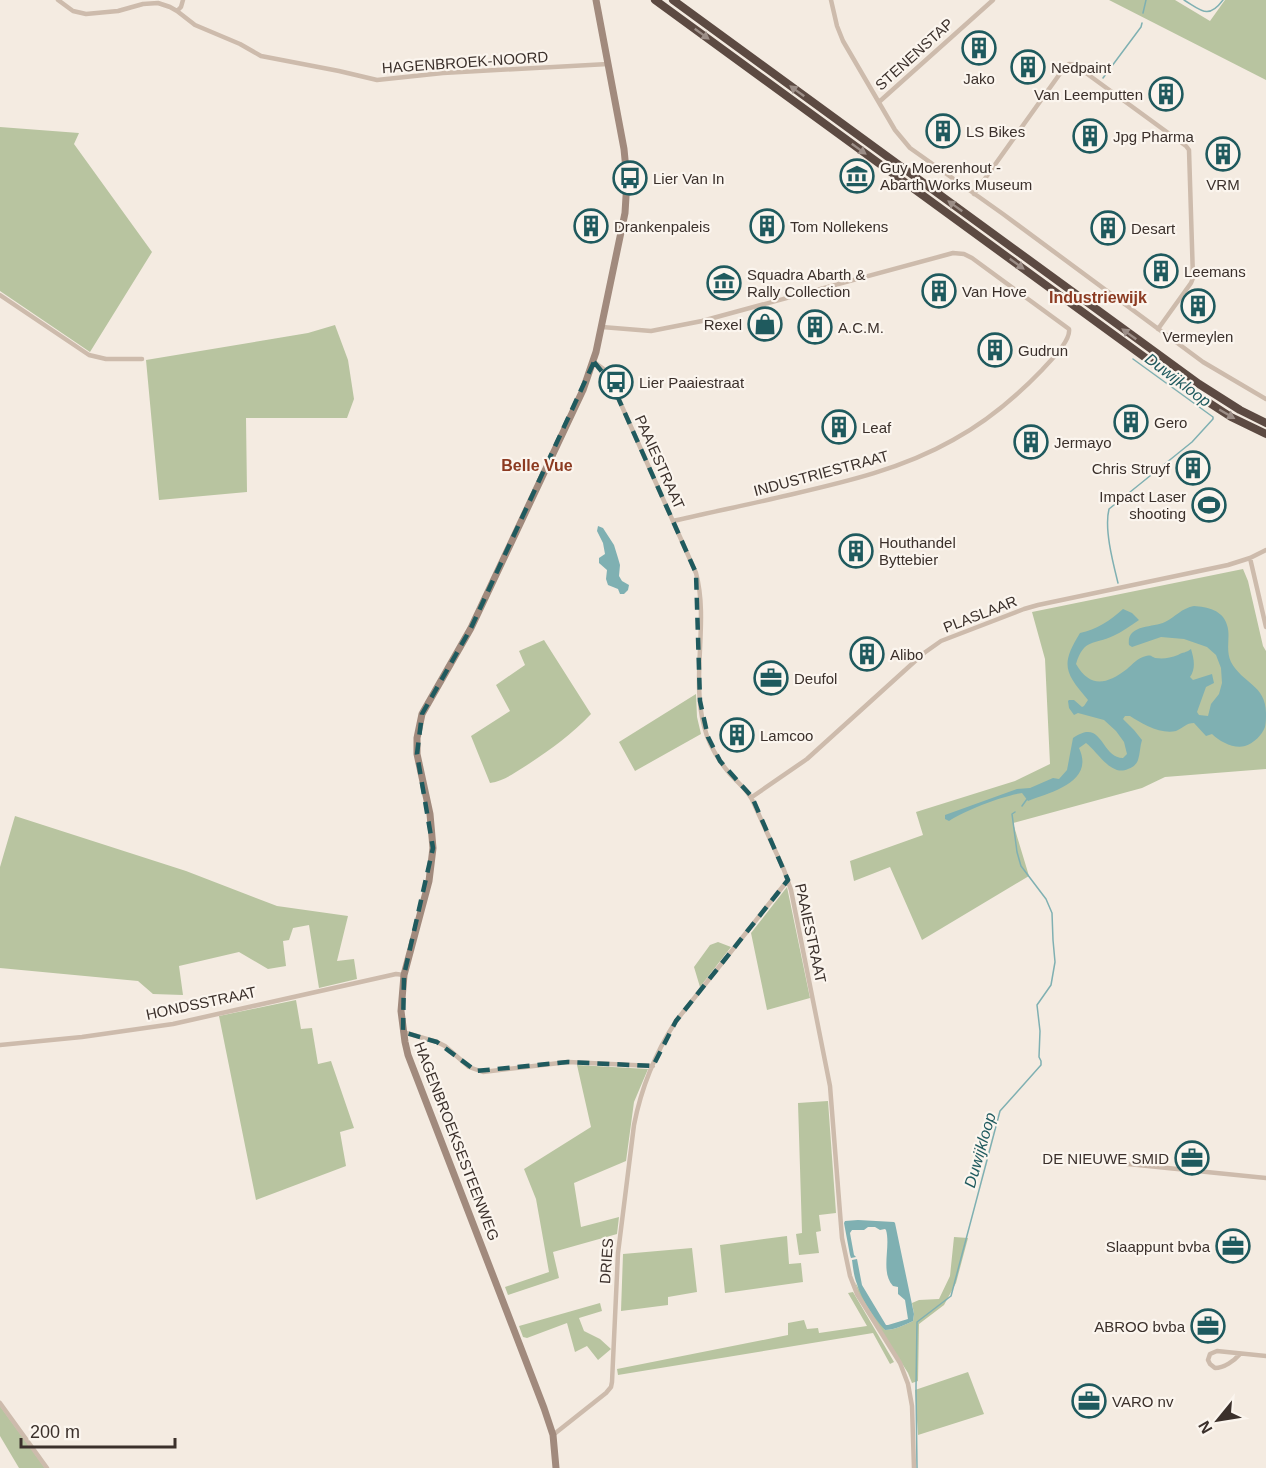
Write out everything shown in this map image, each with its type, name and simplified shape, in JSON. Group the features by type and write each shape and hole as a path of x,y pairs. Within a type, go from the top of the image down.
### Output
{"highway":[{"path":"655,0 1191,391 1231,417 1266,434"},
{"path":"673,0 1191,378 1266,423"}],"street":[{"name":"HAGENBROEK-NOORD","path":"58,0 73,11 86,14 118,11 151,3 170,7 195,26 240,44 261,56 377,80 443,73 608,64"},
{"path":"177,11 183,0"},
{"name":"HAGENBROEKSESTEENWEG","path":"556,1468 553,1435 408,1055 401,1011 405,975 429,881 433,848 430,814 417,754 417,738 422,714 471,628 574,411 594,362 625,213 627,180 624,149 596,0"},
{"path":"831,0 843,41 895,130 910,148 1203,362 1266,399"},
{"name":"STENENSTAP","path":"879,102 993,0"},
{"path":"974,195 1064,68 1069,64 1075,65 1189,150 1193,278 1158,329"},
{"name":"INDUSTRIESTRAAT","path":"602,327 651,331 702,321 953,253 964,254 972,258 1069,329 1070,335 1066,341 1030,382 992,414 952,441 914,459 860,478 674,521"},
{"path":"0,295 89,355 106,359 142,359"},
{"name":"PAAIESTRAAT","path":"594,362 605,370 612,384 696,573 701,597 700,701 703,725 720,761 752,797 788,880 830,1086 842,1238 850,1276 857,1294 900,1363 908,1384 912,1406 914,1468"},
{"name":"PLASLAAR","path":"752,797 807,759 924,652 941,641 1038,605 1218,567 1250,558 1266,550"},
{"path":"1250,558 1266,627"},
{"name":"DRIES","path":"553,1435 611,1387 619,1245 634,1125 638,1104 662,1044 676,1022 788,880"},
{"name":"HONDSSTRAAT","path":"0,1046 173,1024 396,974 405,975"},
{"path":"404,1032 445,1046 469,1067 483,1072 568,1062 653,1066"},
{"path":"1118,1163 1266,1178"},
{"path":"1240,1354 1236,1359 1220,1368 1209,1364 1210,1354 1217,1351 1266,1356"},
{"path":"0,1403 47,1468"}],"highlighted area":[{"path":"594,362 612,384 696,573 700,701 708,737 720,761 752,797 788,880 676,1021 653,1066 568,1062 476,1071 437,1042 403,1032 404,975 433,848 417,754 422,714 471,628"}],"green space":[{"path":"1109,0 1175,0 1210,21 1225,0 1266,0 1266,80"},
{"path":"0,127 79,133 74,144 152,252 90,352 0,291"},
{"path":"335,325 348,360 354,399 347,418 246,418 247,492 159,500 146,360 308,333"},
{"path":"1243,569 1266,651 1266,769 1165,777 1142,788 1013,823 1029,876 922,940 890,867 854,881 850,861 923,835 916,812 1015,781 1050,764 1045,659 1032,612"},
{"path":"544,640 591,714 568,736 542,755 508,777 490,783 471,736 510,711 496,685 525,665 519,651"},
{"path":"696,694 697,717 701,734 635,771 619,742"},
{"path":"15,816 186,871 277,906 348,916 337,961 354,959 357,979 319,988 309,925 293,928 289,940 283,941 286,966 268,969 239,952 179,966 183,995 153,994 138,981 0,968 0,867"},
{"path":"787,887 810,998 767,1010 751,933"},
{"path":"718,942 731,947 700,987 694,967 710,945"},
{"path":"296,1000 301,1029 312,1028 318,1064 331,1061 354,1128 340,1132 346,1166 256,1200 219,1016"},
{"path":"577,1065 648,1069 634,1102 626,1161 574,1183 581,1227 619,1217 617,1234 553,1252 559,1278 508,1295 505,1287 549,1272 536,1199 524,1169 591,1127"},
{"path":"828,1101 836,1213 819,1215 821,1231 816,1232 819,1253 799,1255 796,1234 802,1233 798,1103"},
{"path":"787,1236 789,1264 801,1263 803,1282 725,1293 720,1245"},
{"path":"954,1237 968,1238 956,1283 944,1305 919,1324 918,1381 912,1383 859,1295 855,1282 885,1330 907,1324 913,1321 912,1303 919,1300 939,1299 950,1276"},
{"path":"692,1248 697,1292 668,1297 668,1305 621,1311 623,1254"},
{"path":"853,1292 894,1362 890,1364 873,1333 618,1375 617,1369 788,1335 788,1323 804,1320 807,1329 818,1328 819,1333 867,1326 848,1293"},
{"path":"600,1303 602,1311 579,1318 584,1331 600,1339 611,1349 598,1360 587,1346 575,1352 567,1323 527,1338 523,1337 519,1326"},
{"path":"968,1372 984,1414 918,1435 915,1390"},
{"path":"0,1406 45,1468 19,1468 0,1436"}],"water":[{"path":"598,526 603,528 614,545 620,565 619,576 629,585 624,594 620,594 618,589 608,585 607,570 599,563 599,558 605,554 597,531"},
{"path":"1194,606 1209,608 1222,616 1228,629 1228,652 1231,662 1262,696 1266,713 1265,725 1262,733 1254,741 1245,746 1236,747 1212,734 1206,736 1194,723 1170,732 1152,728 1130,716 1125,716 1123,719 1142,740 1137,761 1131,768 1122,771 1110,767 1086,743 1079,748 1082,760 1081,769 1068,784 1028,801 1022,793 974,808 949,821 945,819 945,815 1017,789 1030,788 1053,778 1059,779 1067,770 1073,738 1083,733 1090,732 1096,735 1115,756 1123,758 1127,754 1124,742 1104,720 1078,713 1074,715 1069,708 1068,701 1074,700 1082,707 1088,700 1074,683 1068,668 1070,653 1080,633 1103,624 1123,609 1132,613 1139,620 1106,639 1086,646 1076,664 1081,672 1093,680 1105,681 1143,657 1167,658 1191,649 1194,663 1190,677 1193,680 1212,674 1214,683 1206,687 1197,712 1199,715 1208,716 1211,704 1219,694 1222,683 1221,668 1216,655 1207,647 1184,639 1161,637 1132,647 1129,645 1129,638 1136,630 1165,622"},
{"path":"858,1220 895,1223 914,1314 913,1321 885,1330 865,1302 856,1281 852,1260 857,1259 862,1285 886,1325 908,1319 905,1300 898,1294 898,1287 893,1286 887,1274 886,1230 868,1227 864,1230 852,1230 850,1233 856,1257 851,1258 844,1223"}],"waterway":[{"name":"Duwijkloop","path":"1143,13 1146,0"},
{"name":"Duwijkloop","path":"1184,0 1204,11 1213,10 1223,0"},
{"name":"Duwijkloop","path":"1103,78 1142,23"},
{"name":"Duwijkloop","path":"1118,583 1108,536 1109,509 1192,442 1213,419 1133,359"},
{"name":"Duwijkloop","path":"1022,806 1027,799"},
{"name":"Duwijkloop","path":"917,1468 917,1322 951,1296 1000,1111 1041,1065 1037,1005 1051,985 1055,962 1052,913 1046,899 1021,866 1012,814 1015,812"}],"place":[{"name":"Jako","path":"979,48"},
{"name":"Nedpaint","path":"1028,67"},
{"name":"Van Leemputten","path":"1166,94"},
{"name":"LS Bikes","path":"943,131"},
{"name":"Jpg Pharma","path":"1090,136"},
{"name":"VRM","path":"1223,154"},
{"name":"Guy Moerenhout - Abarth Works Museum","path":"857,176"},
{"name":"Lier Van In","path":"630,178"},
{"name":"Drankenpaleis","path":"591,226"},
{"name":"Tom Nollekens","path":"767,226"},
{"name":"Desart","path":"1108,228"},
{"name":"Leemans","path":"1161,271"},
{"name":"Squadra Abarth & Rally Collection","path":"724,283"},
{"name":"Van Hove","path":"939,291"},
{"name":"Vermeylen","path":"1198,306"},
{"name":"Rexel","path":"765,324"},
{"name":"A.C.M.","path":"815,327"},
{"name":"Gudrun","path":"995,350"},
{"name":"Lier Paaiestraat","path":"616,382"},
{"name":"Gero","path":"1131,422"},
{"name":"Leaf","path":"839,427"},
{"name":"Jermayo","path":"1031,442"},
{"name":"Chris Struyf","path":"1193,468"},
{"name":"Impact Laser shooting","path":"1209,505"},
{"name":"Houthandel Byttebier","path":"856,551"},
{"name":"Alibo","path":"867,654"},
{"name":"Deufol","path":"771,678"},
{"name":"Lamcoo","path":"737,735"},
{"name":"DE NIEUWE SMID","path":"1192,1158"},
{"name":"Slaappunt bvba","path":"1233,1246"},
{"name":"ABROO bvba","path":"1208,1326"},
{"name":"VARO nv","path":"1089,1401"}],"district":[{"name":"Industriewijk","path":"1098,297"},
{"name":"Belle Vue","path":"537,465"}]}
